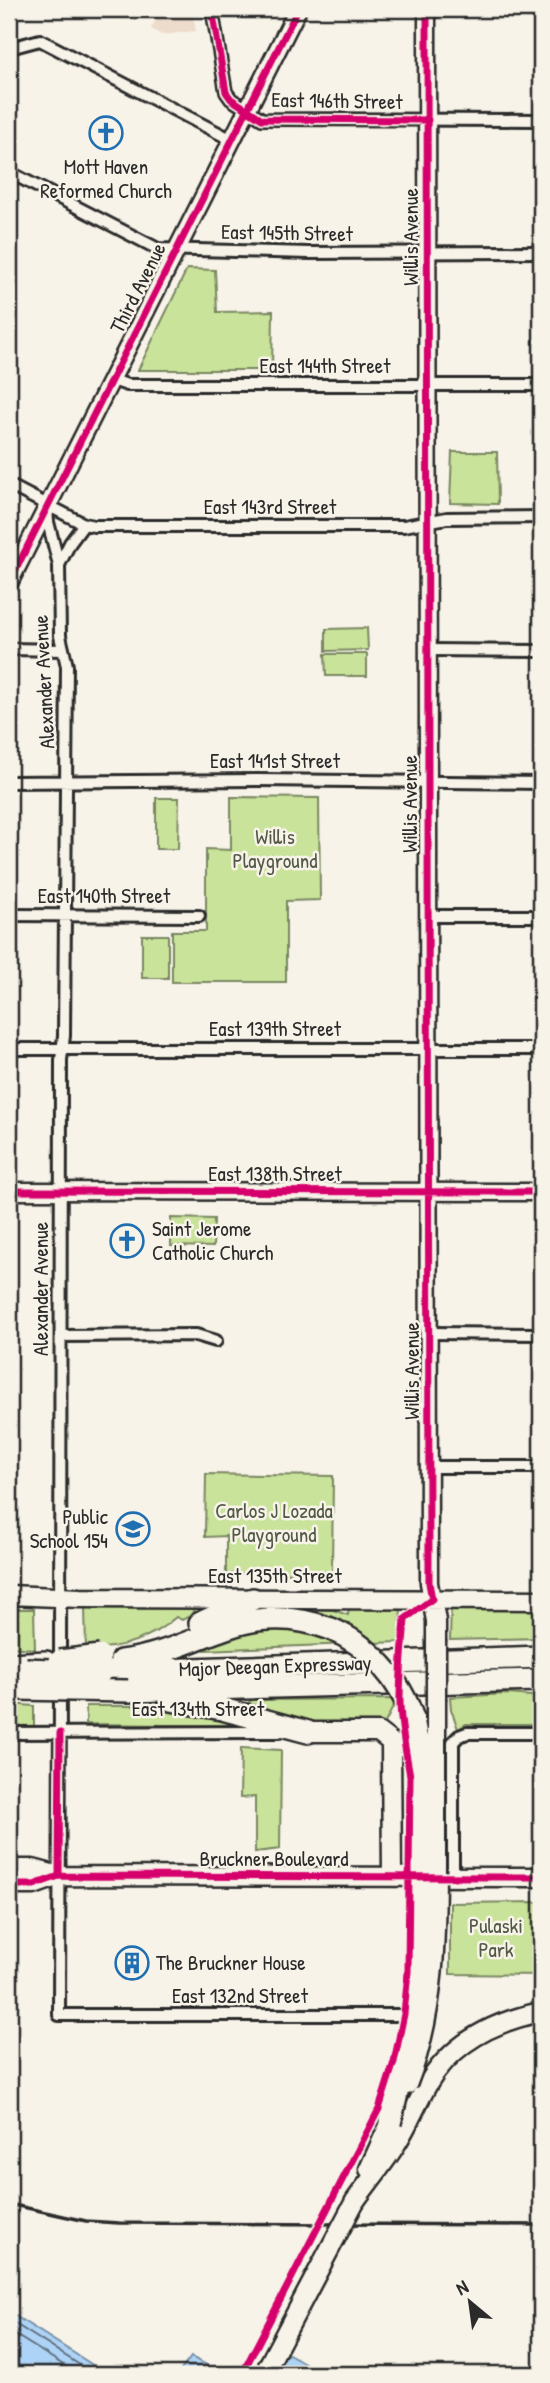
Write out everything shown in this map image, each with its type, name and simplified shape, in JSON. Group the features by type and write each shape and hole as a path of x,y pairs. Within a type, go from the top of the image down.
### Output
{"highway":[{"path":"101,1663 253,1600"},
{"path":"17,1665 131,1660 154,1655 215,1630 254,1619 296,1619 331,1629 355,1643 384,1667 399,1687 414,1719 428,1850 411,2033 390,2123"},
{"name":"Major Deegan Expressway","path":"17,1665 541,1657"},
{"name":"Major Deegan Expressway","path":"13,1689 128,1691 541,1681"},
{"path":"471,1682 541,1690"},
{"path":"128,1691 215,1707 308,1732"}],"main road":[{"name":"Third Avenue","path":"9,583 298,9"},
{"name":"Willis Avenue","path":"427,9 429,1583 432,1600"},
{"name":"East 138th Street","path":"9,1191 541,1192"},
{"name":"East 135th Street","path":"9,1595 253,1600 541,1600"},
{"path":"428,1850 436,1700 436,1621 432,1600"},
{"name":"East 134th Street","path":"308,1732 373,1732 386,1736 392,1748 392,1876"},
{"name":"Bruckner Boulevard","path":"9,1869 33,1869 60,1876 541,1877"},
{"name":"Bruckner Boulevard","path":"9,1885 33,1885 60,1876"},
{"path":"355,2201 397,2144 422,2094 442,2064 478,2034 521,2016 541,2012"},
{"path":"264,2374 355,2201 390,2123"}],"street":[{"path":"212,9 226,92 247,110"},
{"path":"9,46 40,40 233,140"},
{"name":"East 146th Street","path":"247,110 262,119 541,120"},
{"name":"East 145th Street","path":"9,172 158,249 309,253 541,252"},
{"name":"East 144th Street","path":"110,379 127,385 541,385"},
{"name":"East 143rd Street","path":"9,485 85,524 94,526 404,526 447,518 541,517"},
{"name":"Alexander Avenue","path":"47,505 48,522 60,565 60,636 67,666 60,1191 59,2015"},
{"name":"Alexander Avenue","path":"60,565 69,543 85,524"},
{"path":"9,649 63,650"},
{"path":"427,650 541,651"},
{"name":"East 141st Street","path":"9,782 257,780 541,783"},
{"name":"East 140th Street","path":"9,915 199,916"},
{"path":"427,916 541,916"},
{"name":"East 139th Street","path":"9,1048 541,1049"},
{"path":"429,1334 541,1334"},
{"path":"61,1336 195,1335 216,1341"},
{"path":"429,1468 541,1467"},
{"name":"East 134th Street","path":"9,1733 308,1732"},
{"path":"453,1876 453,1741 467,1733 541,1732"},
{"name":"East 132nd Street","path":"59,2015 420,2015 425,1962 425,1876"}],"shaded area":[{"path":"161,9 192,9 196,31 162,35 151,29"}],"green space":[{"path":"187,269 215,270 217,312 273,311 272,370 138,370"},
{"path":"452,452 497,452 498,504 450,503"},
{"path":"367,628 368,650 326,651 326,629"},
{"path":"325,654 367,654 367,676 326,676"},
{"name":"Willis Playground","path":"231,797 319,798 320,900 286,901 286,982 172,982 172,931 206,931 206,849 231,850"},
{"path":"156,798 179,798 178,849 156,849"},
{"path":"142,935 168,935 168,978 142,978"},
{"path":"171,1218 214,1219 213,1247 171,1246"},
{"name":"Carlos J Lozada Playground","path":"206,1474 333,1476 332,1572 226,1574 226,1536 205,1537"},
{"path":"85,1607 195,1608 190,1616 182,1620 176,1617 146,1637 123,1645 86,1649"},
{"path":"451,1608 541,1608 541,1638 450,1640"},
{"path":"9,1609 34,1609 35,1649 9,1647"},
{"path":"317,1609 348,1615 349,1609 401,1609 399,1642 205,1650 205,1644 224,1636 227,1640 241,1631 315,1614"},
{"path":"509,1694 541,1697 541,1724 466,1724 458,1729 450,1697"},
{"path":"397,1699 384,1725 294,1721 259,1706 256,1711 250,1708 248,1703 252,1700"},
{"path":"9,1704 34,1706 34,1726 9,1726"},
{"path":"86,1706 147,1706 203,1711 247,1726 86,1724"},
{"path":"241,1748 281,1750 280,1849 255,1852 255,1797 240,1798"},
{"name":"Pulaski Park","path":"541,1902 541,1975 450,1974 450,1903"}],"water":[{"path":"9,2312 107,2374 9,2374"},
{"path":"289,2354 324,2374 240,2374"},
{"path":"191,2357 224,2374 178,2374"}],"railway":[{"path":"9,2204 86,2221 119,2223 541,2225"}],"cycle path":[{"path":"212,9 226,92 231,99 262,119 428,120"},
{"path":"9,583 298,9"},
{"path":"242,2374 379,2109 394,2062 404,2014 408,1972 410,1776 401,1720 401,1670 405,1619 432,1599 429,1583 427,9"},
{"path":"9,1191 541,1192"},
{"path":"59,1876 60,1733"},
{"path":"9,1885 34,1885 59,1876 541,1877"}],"place":[{"name":"Mott Haven Reformed Church","path":"106,133"},
{"name":"Saint Jerome Catholic Church","path":"127,1241"},
{"name":"Public School 154","path":"133,1529"},
{"name":"The Bruckner House","path":"132,1963"}]}
